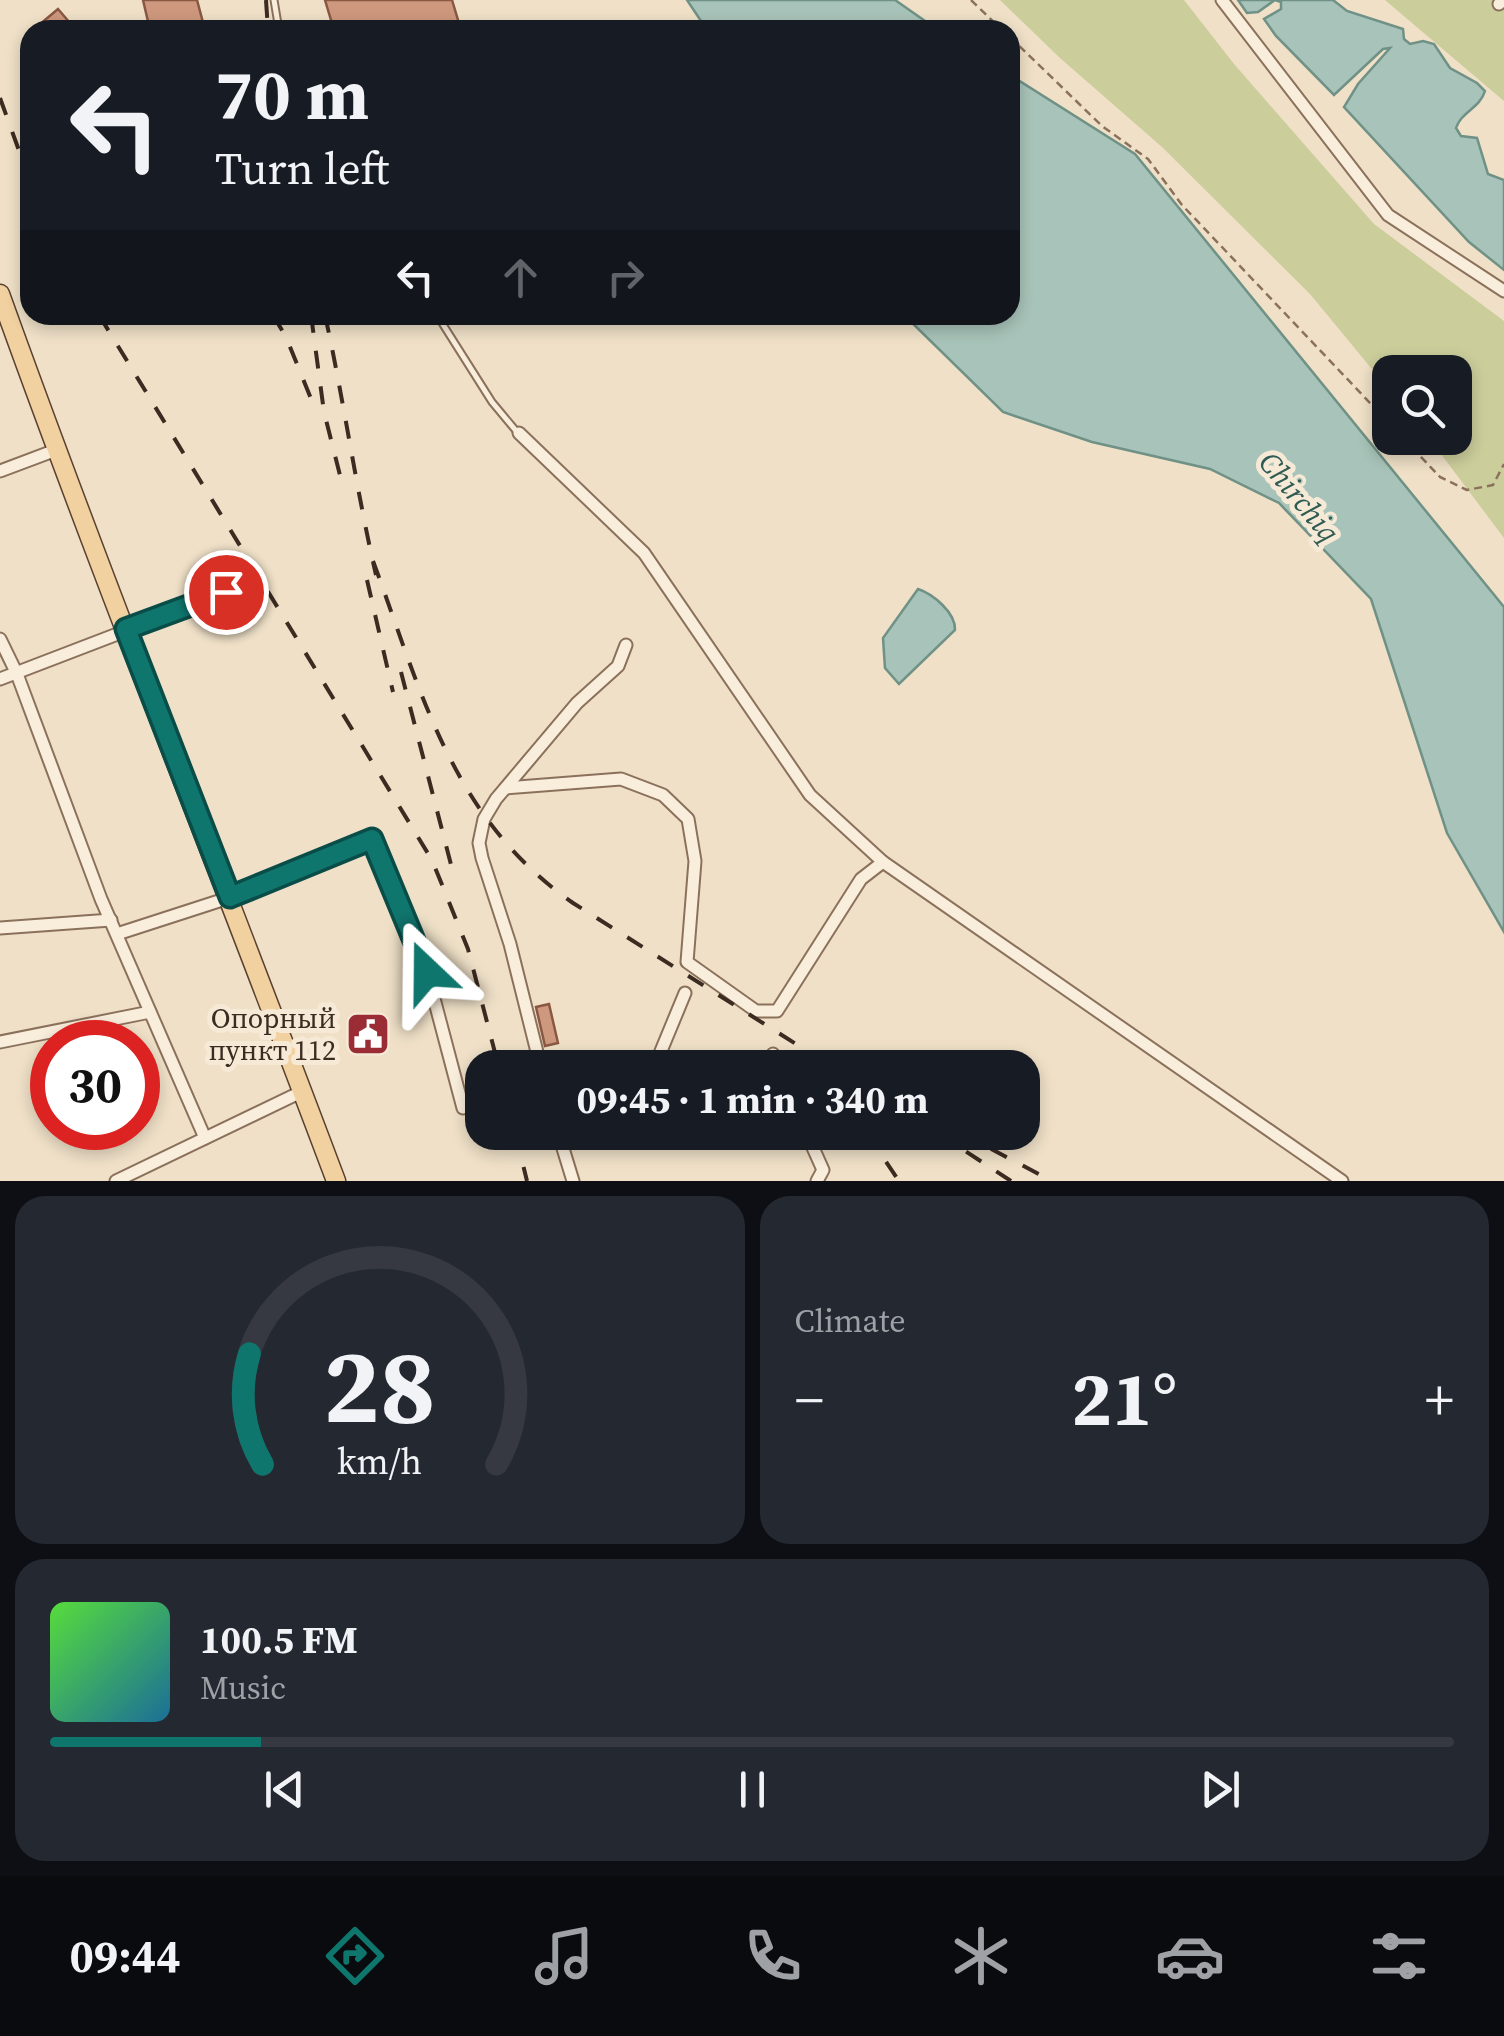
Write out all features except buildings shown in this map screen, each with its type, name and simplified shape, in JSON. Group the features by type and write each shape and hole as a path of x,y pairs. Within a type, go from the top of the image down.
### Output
{"main road":[{"path":"0,294 52,451"},
{"path":"0,324 224,899 297,1094 324,1181"},
{"path":"297,1094 336,1181"}],"street":[{"path":"1222,0 1388,214 1504,290"},
{"path":"519,433 644,554 810,796 883,862 1342,1181"},
{"path":"0,471 52,451"},
{"path":"0,679 226,592"},
{"path":"0,638 110,920 205,1138"},
{"path":"536,1050 480,843 484,819 577,703 618,666 626,645"},
{"path":"506,788 621,779 664,795 688,820 695,860 687,962 756,1011 777,1011 860,880 883,862"},
{"path":"117,934 224,899 372,839 427,972 464,1108"},
{"path":"0,928 110,920"},
{"path":"661,1050 684,994"},
{"path":"0,1042 150,1012"},
{"path":"116,1181 297,1094"},
{"path":"564,1150 573,1181"},
{"path":"814,1150 822,1170 817,1181"}],"lane":[{"path":"443,325 492,402 519,433"}],"path":[{"path":"971,0 992,20"},
{"path":"1020,48 1102,126 1148,159 1182,205 1372,405"},
{"path":"1419,455 1440,477 1467,490 1492,485 1504,464"}],"green space":[{"path":"1000,0 1184,0 1234,64 1374,224 1504,321 1504,538 1442,455 1472,455 1472,355 1372,355 1372,369 1310,294 1162,147"},
{"path":"1385,0 1504,0 1504,101"}],"water":[{"path":"687,0 895,0 924,20 700,20"},
{"path":"1238,0 1275,0 1258,12 1247,13"},
{"path":"1275,0 1333,0 1347,11 1403,29 1404,39 1410,44 1434,44 1450,68 1485,91 1456,128 1461,136 1477,138 1488,174 1504,180 1504,270 1469,242 1344,107 1358,84 1390,48 1383,49 1334,95 1264,19 1281,9 1281,2"},
{"name":"Chirchiq","path":"1020,81 1135,154 1372,445 1372,455 1380,455 1504,607 1504,932 1447,833 1371,599 1279,503 1210,469 1092,442 1003,412 914,325 1020,325"},
{"path":"918,589 942,605 952,617 955,630 899,684 885,668 883,638"}],"railway":[{"path":"266,0 267,20"},
{"path":"0,98 20,153"},
{"path":"105,325 432,860 468,949 494,1050"},
{"path":"279,325 316,411"},
{"path":"312,325 324,412 343,487"},
{"path":"327,325 376,575"},
{"path":"373,561 446,750 497,832 531,869 573,903 806,1050"},
{"path":"367,580 393,692"},
{"path":"401,672 454,876"},
{"path":"519,1150 527,1181"},
{"path":"878,1150 899,1181"},
{"path":"964,1150 1011,1181"},
{"path":"993,1150 1052,1181"}],"place":[{"name":"Опорный пункт 112","path":"368,1034"}],"route":[{"path":"226,592 126,629 230,897 372,839 427,972"}]}
